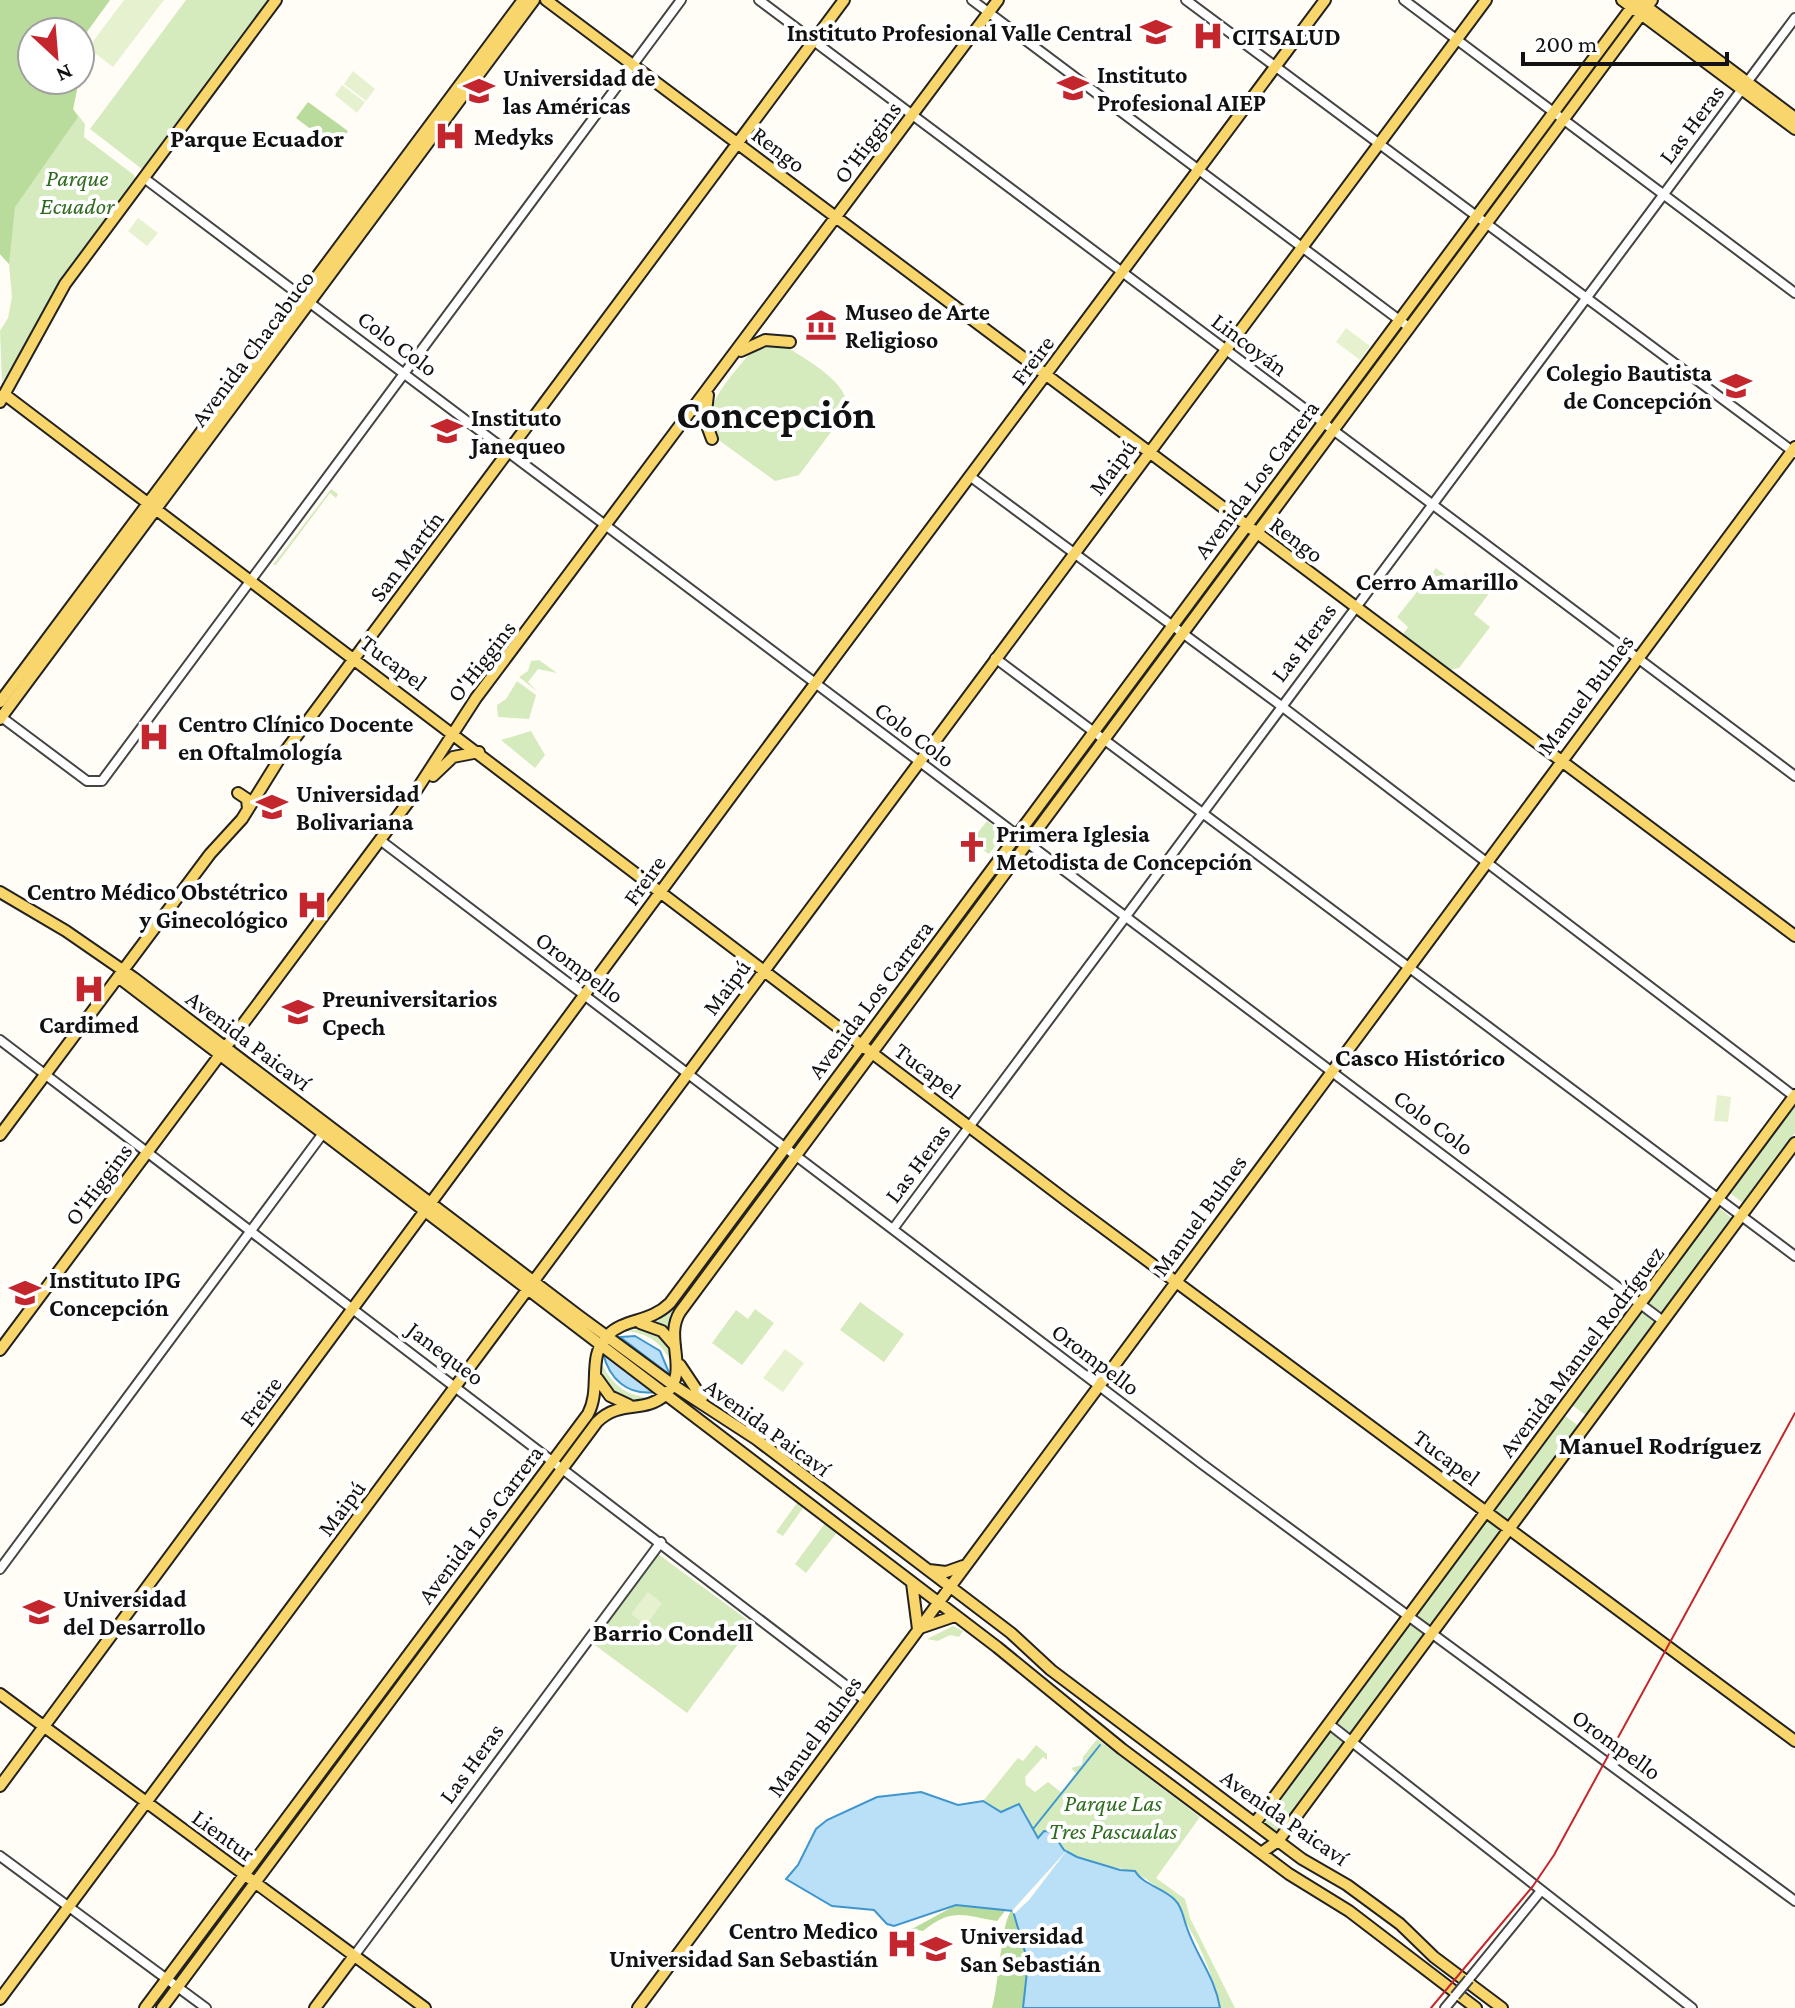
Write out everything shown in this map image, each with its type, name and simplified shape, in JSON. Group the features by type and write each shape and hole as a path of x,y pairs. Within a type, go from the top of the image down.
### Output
{"main road":[{"path":"2,398 60,292 276,0"},
{"name":"Avenida Chacabuco","path":"1,717 523,0"},
{"name":"Avenida Chacabuco","path":"306,299 534,0"},
{"name":"Rengo","path":"546,0 1795,936"},
{"name":"San Martín","path":"0,1135 210,854 248,809 282,756 844,0"},
{"name":"O'Higgins","path":"0,1350 412,797 452,732 998,0"},
{"name":"Freire","path":"0,1786 1325,0"},
{"name":"Maipú","path":"0,1999 1486,0"},
{"path":"1622,0 1642,5 1795,129"},
{"name":"Avenida Los Carrera","path":"145,2008 591,1409 597,1376 596,1357 604,1339 625,1325 639,1323 670,1303 1555,113 1642,5"},
{"name":"Avenida Los Carrera","path":"162,2008 600,1419 616,1408 652,1403 670,1389 676,1354 673,1330 680,1312 1566,121 1642,5"},
{"path":"1744,86 1795,118"},
{"path":"733,357 765,340 790,342"},
{"path":"709,390 705,420 712,439"},
{"name":"Tucapel","path":"2,398 153,506 969,1127 1795,1741"},
{"name":"Manuel Bulnes","path":"638,2008 1330,1070 1794,451"},
{"name":"Avenida Chacabuco","path":"0,702 153,506"},
{"path":"412,797 442,763 457,755 479,752"},
{"path":"238,793 246,797 248,809"},
{"name":"Avenida Paicaví","path":"0,892 66,931 670,1389 1122,1749 1261,1853 1352,1914 1476,2008"},
{"name":"Avenida Paicaví","path":"224,1051 324,1132 429,1207"},
{"name":"Avenida Manuel Rodríguez","path":"1255,1823 1795,1096"},
{"name":"Avenida Manuel Rodríguez","path":"1261,1853 1278,1841 1795,1143"},
{"path":"639,1323 662,1331 692,1387 721,1414"},
{"path":"597,1376 610,1396 632,1406"},
{"name":"Avenida Paicaví","path":"670,1389 721,1414 1011,1633 1051,1670 1278,1841 1373,1904 1502,2008"},
{"path":"924,1568 946,1572 968,1562"},
{"path":"912,1583 918,1629 955,1616"},
{"name":"Lientur","path":"0,1694 425,2008"},
{"name":"Las Heras","path":"315,2008 354,1956"}],"street":[{"path":"1,717 87,781 102,781 681,0"},
{"name":"Lincoyán","path":"759,0 1795,776"},
{"path":"972,0 1410,328"},
{"path":"1186,0 1794,451"},
{"path":"1404,0 1795,293"},
{"name":"Las Heras","path":"893,1229 1127,917 1280,705 1795,18"},
{"name":"Colo Colo","path":"144,178 1663,1321"},
{"path":"971,477 1280,705 1795,1096"},
{"path":"995,658 1795,1256"},
{"name":"Orompello","path":"380,840 1098,1386 1795,1901"},
{"name":"Janequeo","path":"0,1040 249,1233 457,1385 865,1700"},
{"path":"0,1569 324,1132"},
{"name":"Las Heras","path":"354,1956 661,1542"},
{"path":"1329,1724 1692,2008"},
{"path":"0,1856 206,2008"},
{"path":"1445,2008 1540,1892"}],"green space":[{"name":"Parque Ecuador","path":"0,0 110,0 96,19 96,16 16,16 16,96 76,96 73,109 85,124 84,137 134,175 136,181 63,281 2,382 0,331 8,318 12,297 9,264 0,254"},
{"path":"0,0 110,0 96,19 96,16 16,16 16,96 76,96 73,109 78,117 15,207 9,264 0,254"},
{"path":"124,0 164,0 113,67 96,54 96,37"},
{"name":"Parque Ecuador","path":"186,0 271,0 142,169 90,129"},
{"path":"353,71 375,89 366,101 344,84"},
{"path":"342,85 365,102 357,113 335,95"},
{"path":"308,102 348,131 336,148 296,118"},
{"path":"138,218 158,233 147,246 128,231"},
{"path":"1346,328 1370,346 1360,360 1336,342"},
{"path":"783,344 835,382 846,401 846,412 799,475 775,481 716,438 711,427 711,415 720,391 753,349"},
{"path":"331,489 338,494 336,498 330,493 273,565"},
{"path":"1436,568 1457,584 1465,574 1490,592 1474,614 1490,627 1459,668 1450,670 1403,634 1408,627 1397,617"},
{"path":"1170,635 1173,639 1105,724"},
{"path":"539,660 557,673 538,669 528,682 538,692 519,677 528,671 531,661"},
{"path":"517,681 536,695 529,719 498,717 497,705 506,699"},
{"path":"531,731 545,755 535,768 501,740"},
{"path":"987,821 1004,834 989,854 971,841"},
{"path":"1012,849 1016,849 954,933 951,931"},
{"path":"1717,1095 1731,1097 1728,1122 1714,1121"},
{"path":"1795,1099 1795,1133 1743,1203 1726,1190"},
{"path":"787,1153 676,1309 668,1330 657,1322 672,1307"},
{"path":"1717,1206 1734,1220 1587,1416 1572,1405"},
{"path":"860,1302 904,1334 884,1362 840,1330"},
{"path":"755,1309 774,1323 742,1365 712,1343 736,1310 748,1319"},
{"path":"644,1329 665,1343 671,1353 673,1367 655,1342 642,1334 626,1331"},
{"path":"785,1349 804,1363 783,1392 763,1378"},
{"path":"600,1360 620,1387 634,1395 652,1398 632,1401 616,1394 605,1379"},
{"path":"1564,1415 1580,1427 1277,1836 1260,1824"},
{"path":"797,1503 803,1508 783,1536 776,1532"},
{"path":"826,1522 838,1531 806,1573 795,1564"},
{"path":"658,1554 753,1624 687,1713 592,1643"},
{"path":"648,1592 662,1603 646,1625 631,1614"},
{"path":"953,1626 963,1631 959,1637 950,1635 938,1641 927,1639"},
{"name":"Parque Las Tres Pascualas","path":"1097,1739 1200,1817 1156,1878 1185,1899 1190,1918 1235,2008 1220,2008 1200,1949 1189,1928 1162,1892 1129,1871 1073,1855 1064,1849 1052,1832 1035,1836 1026,1813 1009,1809 1001,1812 983,1801 1018,1758 1023,1761 1036,1745 1047,1754 1047,1760 1043,1757 1025,1777 1026,1785 1035,1792 1048,1782 1062,1793 1076,1773 1071,1768 1082,1765 1083,1757"},
{"path":"956,1905 1006,1910 997,1921 959,1915 933,1923 923,1931 912,1929"},
{"path":"1011,1911 1022,1933 1027,1958 1023,2008 992,2008 1005,1928"}],"water":[{"path":"635,1336 660,1351 670,1375 620,1337"},
{"path":"603,1353 655,1392 636,1391 621,1384 610,1371"},
{"path":"921,1792 958,1805 983,1801 1001,1812 1019,1804 1038,1838 1044,1831 1052,1832 1064,1850 1120,1870 1135,1871 1143,1880 1170,1896 1178,1903 1214,1986 1220,2008 1023,2008 1028,1962 1013,1911 956,1905 894,1926 887,1924 874,1910 832,1906 786,1879 798,1865 816,1829 827,1820 877,1797"}],"pier":[{"path":"1068,1849 1029,1900 1014,1914 1012,1911"}],"waterway":[{"path":"1033,1829 1100,1745"}],"railway":[{"path":"1431,2008 1533,1886 1554,1855 1795,1413"}],"place":[{"name":"Instituto Profesional Valle Central","path":"1156,32"},
{"name":"CITSALUD","path":"1208,36"},
{"name":"Instituto Profesional AIEP","path":"1073,88"},
{"name":"Universidad de las Américas","path":"479,91"},
{"name":"Medyks","path":"450,136"},
{"name":"Museo de Arte Religioso","path":"821,325"},
{"name":"Colegio Bautista de Concepción","path":"1736,386"},
{"name":"Instituto Janequeo","path":"447,431"},
{"name":"Centro Clínico Docente en Oftalmología","path":"154,737"},
{"name":"Universidad Bolivariana","path":"272,807"},
{"name":"Primera Iglesia Metodista de Concepción","path":"972,847"},
{"name":"Centro Médico Obstétrico y Ginecológico","path":"312,905"},
{"name":"Cardimed","path":"89,989"},
{"name":"Preuniversitarios Cpech","path":"298,1012"},
{"name":"Instituto IPG Concepción","path":"25,1293"},
{"name":"Universidad del Desarrollo","path":"39,1612"},
{"name":"Centro Medico Universidad San Sebastián","path":"902,1944"},
{"name":"Universidad San Sebastián","path":"936,1949"}],"district":[{"name":"Parque Ecuador","path":"257,138"},
{"name":"Concepción","path":"776,414"},
{"name":"Cerro Amarillo","path":"1437,581"},
{"name":"Casco Histórico","path":"1420,1057"},
{"name":"Manuel Rodríguez","path":"1660,1445"},
{"name":"Barrio Condell","path":"673,1632"}]}
